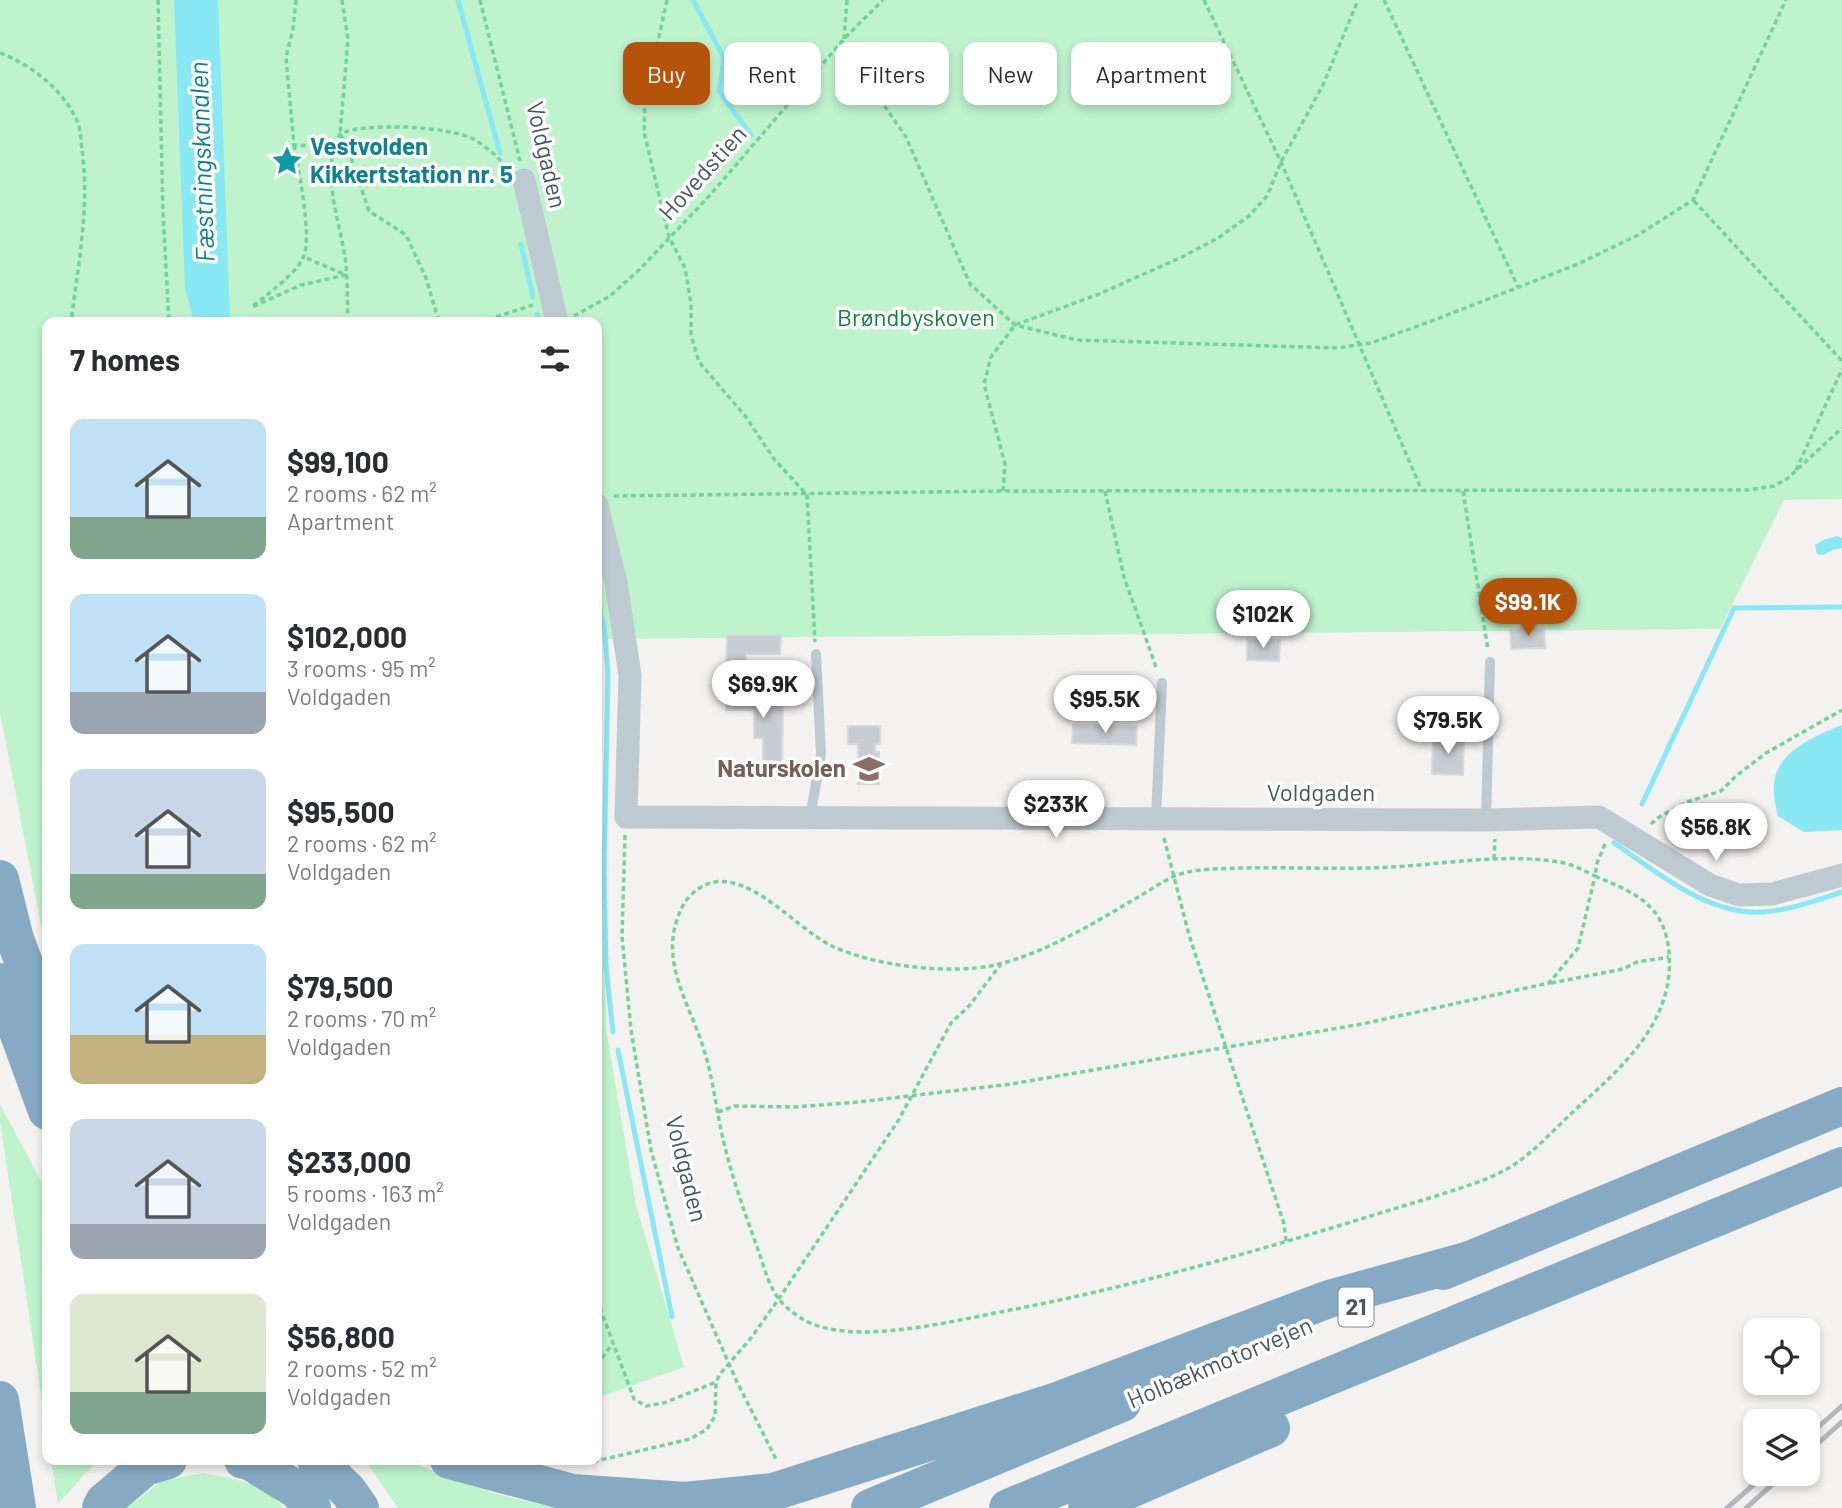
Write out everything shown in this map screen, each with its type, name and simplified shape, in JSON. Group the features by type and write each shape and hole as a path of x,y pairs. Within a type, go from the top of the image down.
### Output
{"highway":[{"path":"0,879 15,939 42,1012"},
{"path":"0,982 42,1097"},
{"name":"Holbækmotorvejen","path":"870,1508 1842,1106"},
{"name":"21","path":"1008,1508 1842,1166"},
{"path":"1087,1508 1491,1333 1625,1256"},
{"path":"468,1465 573,1493 685,1501 774,1492 1057,1401 1329,1299 1466,1261"},
{"path":"0,1399 17,1508"},
{"path":"101,1508 104,1502 145,1467 152,1465"},
{"path":"256,1465 297,1490 312,1508"},
{"path":"321,1465 348,1491 360,1508"}],"street":[{"name":"Voldgaden","path":"524,180 556,317"},
{"path":"603,500 630,675 626,817"},
{"name":"Voldgaden","path":"626,817 1486,820 1599,817 1710,885 1739,895 1772,894 1842,875"}],"lane":[{"path":"810,818 821,754 816,654"},
{"path":"1486,820 1490,662"},
{"path":"1157,819 1162,683"}],"path":[{"path":"158,0 163,213 169,317"},
{"path":"296,0 286,57 294,145 302,184 306,246 304,257 297,267 252,307 301,285 346,275"},
{"path":"342,0 348,39 340,134 334,147 332,179 346,275 348,317"},
{"name":"Voldgaden","path":"480,0 506,96 524,180"},
{"path":"667,0 645,100 644,131 669,237 685,268 691,303 691,334 699,362 746,417 774,459 807,495 816,654"},
{"path":"847,0 842,41 906,136 970,284 1015,325 1077,340 1338,348 1358,346 1437,319 1578,264 1638,235 1693,200 1786,0"},
{"name":"Hovedstien","path":"572,317 610,296 639,270 711,194 842,41 883,0"},
{"path":"1204,0 1281,162 1422,491"},
{"path":"1003,491 1005,464 984,384 991,357 1015,325 1099,294 1182,257 1218,238 1249,216 1267,196 1281,162 1323,85 1357,0"},
{"path":"1384,0 1518,287"},
{"path":"0,53 22,61 56,89 79,124 84,165 84,201 72,317"},
{"path":"340,134 372,128 450,131 473,138 524,180"},
{"path":"340,134 346,143 369,211 406,235 426,278 438,317"},
{"path":"294,145 334,147"},
{"path":"1693,200 1842,361"},
{"path":"304,257 346,275"},
{"path":"496,317 552,299"},
{"path":"1795,472 1842,369"},
{"path":"603,500 1003,491 1748,490 1774,486 1788,478 1842,428"},
{"path":"1105,491 1124,577 1162,683"},
{"path":"1463,491 1490,662"},
{"path":"1549,983 1578,948 1597,863 1606,842 1627,834 1687,802 1721,791 1735,776 1766,752 1842,710"},
{"name":"Voldgaden","path":"626,817 622,936 631,1030 651,1150 678,1248 737,1382 779,1466"},
{"path":"1157,819 1189,935 1284,1224 1286,1241"},
{"path":"1473,860 1557,862 1574,866 1628,891 1651,907 1662,924 1669,944 1667,985 1657,1017 1635,1053 1529,1154 1507,1169 1471,1184 1286,1241 1046,1303 908,1327 866,1332 828,1329 802,1319 778,1300 748,1223 721,1133 704,1047 677,979 671,955 673,932 685,900 717,880 733,881 752,890 829,945 858,956 943,970 965,970 1001,964 1048,946 1174,877 1182,873 1218,869 1374,868 1473,860"},
{"path":"718,1112 734,1106 795,1107 910,1098 1012,1084 1362,1024 1669,957"},
{"path":"602,1314 634,1399 646,1406 664,1403 716,1382 778,1300 898,1121 951,1023 969,1006 1001,964"},
{"path":"602,1358 612,1343"},
{"path":"602,1460 691,1439 707,1429 715,1416 716,1382"}],"green space":[{"name":"Brøndbyskoven","path":"0,0 1842,0 1842,499 1784,500 1720,629 602,639 602,317 42,317 42,931 0,712"},
{"path":"602,901 606,1029 636,1205 684,1367 602,1396"},
{"path":"0,1104 42,1183 42,1402 0,1121"},
{"path":"52,1465 93,1465 58,1504"},
{"path":"368,1465 417,1465 493,1493 555,1508 398,1508"},
{"path":"202,1473 236,1479 257,1487 276,1499 283,1508 126,1508 162,1481"}],"water":[{"name":"Fæstningskanalen","path":"174,0 218,0 230,317 193,317 185,288"},
{"path":"1837,536 1842,538 1842,548 1823,555 1817,554 1815,545"},
{"path":"1842,725 1842,830 1804,832 1778,816 1774,791 1777,772 1790,753"}],"building":[{"path":"1544,627 1545,648 1511,649 1510,629"},
{"path":"727,635 781,635 780,654 746,654 746,674 726,674"},
{"path":"1247,639 1280,640 1279,661 1247,660"},
{"path":"726,690 783,690 782,768 763,768 763,738 754,738 754,710 726,710"},
{"path":"1073,725 1137,726 1136,745 1072,743"},
{"path":"848,726 880,726 880,744 875,744 875,752 879,752 879,784 858,784 858,744 848,744"},
{"path":"1433,736 1464,737 1463,775 1432,774"}],"waterway":[{"path":"458,0 500,153"},
{"path":"693,0 724,58 719,91 751,135"},
{"path":"521,244 533,297"},
{"path":"1642,804 1734,608 1842,607"},
{"path":"602,620 608,674 604,873 606,966 613,1032"},
{"path":"1614,843 1684,890 1722,907 1763,912 1842,892"},
{"path":"618,1050 672,1317"}],"railway":[{"path":"1820,1425 1842,1406"},
{"path":"1820,1441 1842,1422"},
{"path":"1727,1508 1752,1486"},
{"path":"1746,1508 1771,1486"}],"place":[{"name":"Vestvolden Kikkertstation nr. 5","path":"287,161"},
{"name":"Naturskolen","path":"869,769"}]}
